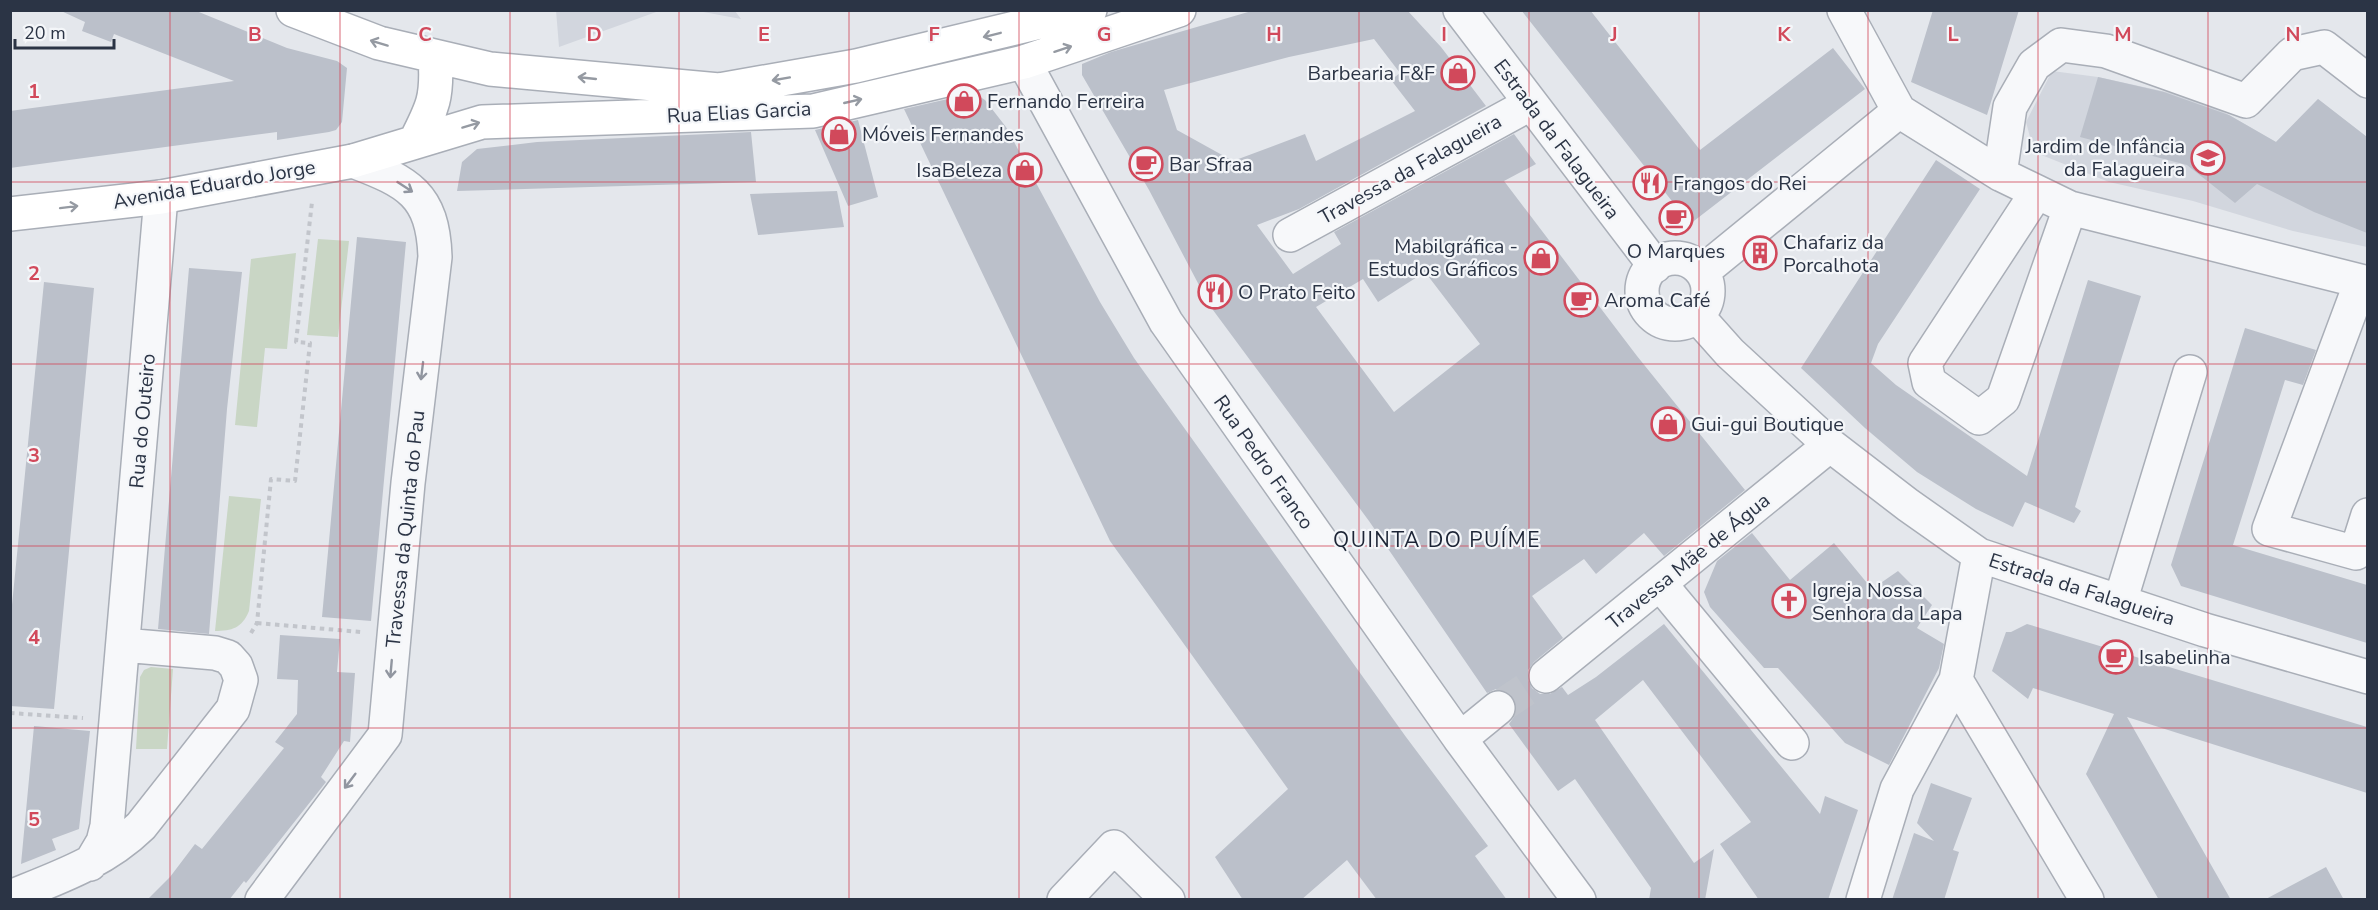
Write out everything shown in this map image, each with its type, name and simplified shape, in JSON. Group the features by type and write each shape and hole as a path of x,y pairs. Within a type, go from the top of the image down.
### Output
{"main road":[{"name":"Rua Elias Garcia","path":"293,10 379,43 490,69 719,90 855,66 1090,10"},
{"name":"Rua Elias Garcia","path":"415,142 482,122 813,111 1024,62 1179,10"},
{"path":"415,142 432,110 437,88 435,57"},
{"name":"Avenida Eduardo Jorge","path":"10,214 161,197 353,161 415,142"}],"street":[{"name":"Estrada da Falagueira","path":"1460,10 1655,266"},
{"path":"1844,10 1899,111 2000,174 2070,208 2364,283 2269,530 2356,553 2367,515"},
{"path":"2000,174 2010,107 2034,65 2061,45 2106,51 2246,101 2292,54 2324,47 2367,81"},
{"name":"Rua Pedro Franco","path":"1024,62 1166,322 1460,739 1579,900"},
{"name":"Travessa da Falagueira","path":"1290,235 1530,104"},
{"path":"1702,272 1899,111"},
{"name":"Travessa da Quinta do Pau","path":"262,900 385,735 408,483 435,257 435,239 432,220 422,201 411,189 353,161"},
{"path":"2037,192 1925,363 1929,382 1979,418 2003,399 2070,208"},
{"name":"Rua do Outeiro","path":"90,864 103,842 107,826 161,197"},
{"path":"1680,259 1692,263 1702,272 1707,283 1708,295 1697,316 1682,324 1673,324 1664,322 1650,312 1646,305 1643,288 1645,279 1655,266 1666,260 1680,259"},
{"name":"Estrada da Falagueira","path":"1697,316 1730,353 1830,445 1908,506 1979,555 2120,602 2367,677"},
{"path":"2120,602 2190,372"},
{"name":"Travessa Mãe de Água","path":"1546,676 1661,585 1830,445"},
{"path":"1863,900 1897,789 1956,680 1979,555"},
{"path":"1661,585 1792,744"},
{"path":"10,897 90,864 125,841 141,826 233,709 241,680 236,666 228,657 215,653 123,645"},
{"path":"1956,680 2086,900"},
{"path":"1460,739 1498,708"},
{"path":"1064,900 1114,847 1168,900"}],"path":[{"path":"228,657 247,639 257,623 271,479 295,481 310,343 296,342 315,167"},
{"path":"257,623 394,634"},
{"path":"10,713 116,721"}],"shaded area":[{"path":"556,10 659,10 659,11 559,47"},
{"path":"698,11 735,11 741,19"},
{"name":"Jardim de Infância da Falagueira","path":"2052,71 2098,77 2203,100 2276,142 2318,99 2367,137 2367,247 2293,231 2193,201 2109,182 2034,152 2026,122"}],"green space":[{"path":"318,239 349,241 338,337 307,335"},
{"path":"296,253 287,349 265,348 257,427 235,425 251,259"},
{"path":"229,496 261,499 249,611 240,625 215,631"},
{"path":"151,667 173,669 167,749 136,749 140,677 144,670"}],"building":[{"path":"59,10 194,10 287,48 337,61 347,68 342,122 336,130 329,132 277,140 277,132 10,168 10,111 234,81 114,34 111,42 82,31 85,22"},
{"path":"1255,10 1407,10 1441,47 1486,106 1299,209 1257,225 1293,274 1341,244 1334,232 1514,134 1536,164 1504,181 1637,356 1745,490 1664,556 1644,533 1596,574 1584,559 1532,596 1563,638 1534,662 1528,670 1528,680 1532,688 1540,694 1550,694 1562,687 1568,695 1596,677 1664,624 1820,814 1825,796 1858,810 1828,900 1759,900 1720,844 1751,822 1643,680 1595,720 1694,863 1714,849 1705,900 1649,900 1651,888 1575,779 1558,791 1509,724 1516,714 1517,706 1513,697 1504,690 1496,689 1487,693 1369,521 1210,306 1149,190 1082,75 1082,64 1111,52","holes":["1374,39 1400,73 1391,80 1415,111 1316,161 1305,134 1233,161 1177,130 1164,90 1289,57","1425,272 1480,344 1394,412 1316,307 1363,279 1378,302"]},
{"path":"1521,10 1590,10 1700,150 1833,48 1865,89 1690,224"},
{"path":"1933,10 2019,10 1987,115 1911,82"},
{"name":"Jardim de Infância da Falagueira","path":"2098,77 2164,92 2229,115 2276,142 2318,99 2367,137 2367,233 2314,212 2257,184 2235,203 2187,165 2080,137"},
{"path":"974,93 985,100 1006,127 1100,302 1134,358 1406,737 1488,846 1475,856 1507,900 1377,900 1347,860 1301,900 1243,900 1215,857 1288,789 1110,541 904,109"},
{"path":"858,120 878,197 848,206 815,130"},
{"path":"751,132 756,182 457,191 462,162 477,149 537,142"},
{"path":"1936,160 1980,189 1878,344 1871,363 1896,385 2027,476 2088,280 2141,296 2075,507 2081,511 2074,523 2025,502 2013,527 1976,509 1917,472 1865,428 1801,368"},
{"path":"837,191 844,227 758,235 750,194"},
{"path":"357,237 406,242 371,621 322,617"},
{"path":"189,268 242,272 227,409 209,634 158,629"},
{"path":"44,282 94,288 54,709 10,706 10,625"},
{"path":"2245,328 2316,350 2303,385 2285,380 2233,545 2367,585 2367,643 2181,586 2171,565"},
{"path":"1752,533 1790,580 1834,543 1872,589 1898,571 1932,605 1917,628 1944,644 1939,668 1889,765 1845,743 1778,668 1764,668 1710,607 1704,592 1717,561"},
{"path":"2027,624 2367,727 2367,793 2127,717 2231,900 2159,900 2086,774 2114,714 2033,688 2028,699 1992,671 2006,632"},
{"path":"280,635 340,639 337,672 355,673 350,742 344,741 321,777 326,782 246,883 244,881 229,900 147,900 170,877 195,844 202,849 284,748 275,742 297,714 298,680 277,679"},
{"path":"34,726 90,731 79,829 52,839 56,850 21,864"},
{"path":"1931,783 1972,798 1953,850 1959,852 1944,900 1892,900 1914,833 1934,841 1917,823"},
{"path":"2326,867 2344,900 2264,900"}],"tunnel":[{"path":"1498,708 1546,676"}],"place":[{"name":"Barbearia F&F","path":"1458,73"},
{"name":"Fernando Ferreira","path":"964,101"},
{"name":"Móveis Fernandes","path":"839,134"},
{"name":"Jardim de Infância da Falagueira","path":"2208,158"},
{"name":"Bar Sfraa","path":"1146,164"},
{"name":"IsaBeleza","path":"1025,170"},
{"name":"Frangos do Rei","path":"1650,183"},
{"name":"O Marques","path":"1676,218"},
{"name":"Chafariz da Porcalhota","path":"1760,253"},
{"name":"Mabilgráfica - Estudos Gráficos","path":"1541,258"},
{"name":"O Prato Feito","path":"1215,292"},
{"name":"Aroma Café","path":"1581,300"},
{"name":"Gui-gui Boutique","path":"1668,424"},
{"name":"Igreja Nossa Senhora da Lapa","path":"1789,601"},
{"name":"Isabelinha","path":"2116,657"}],"district":[{"name":"QUINTA DO PUÍME","path":"1437,540"}]}
